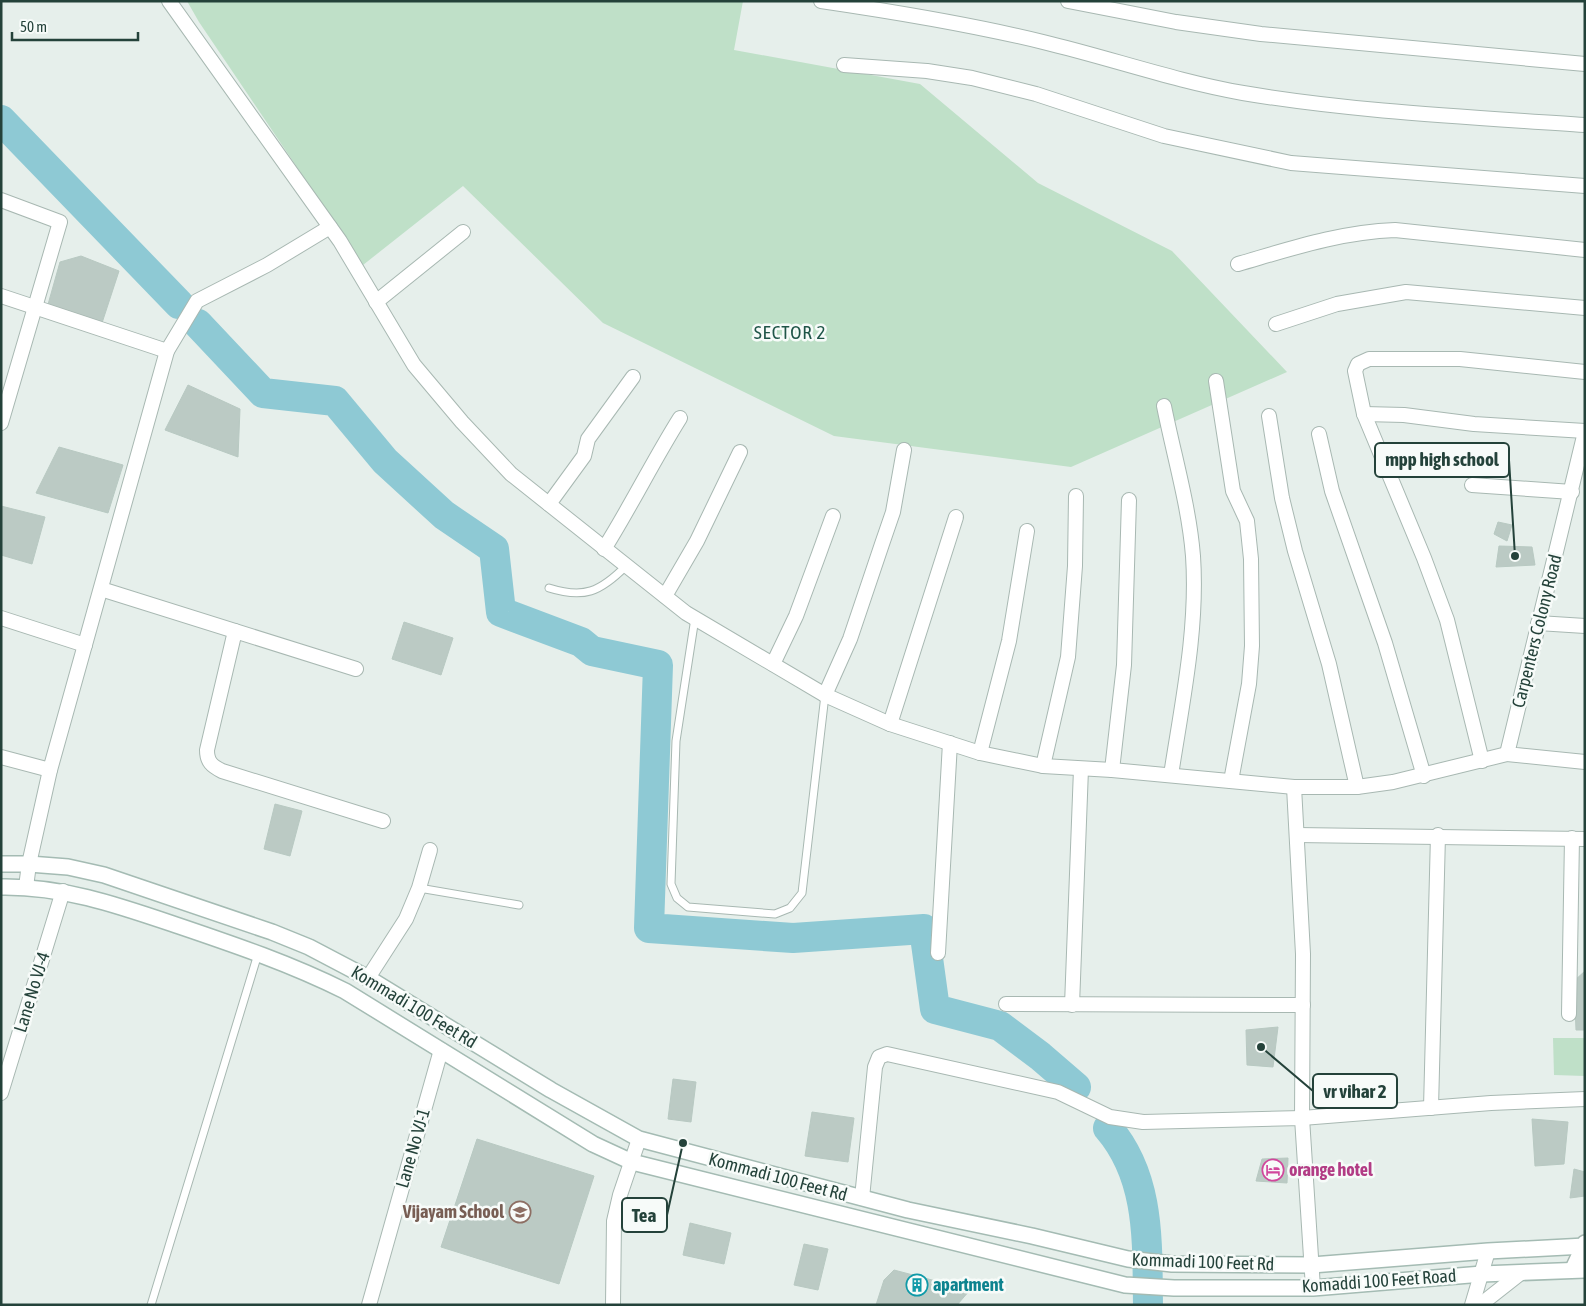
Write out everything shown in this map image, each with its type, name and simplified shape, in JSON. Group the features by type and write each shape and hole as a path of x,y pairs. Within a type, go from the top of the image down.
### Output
{"main road":[{"name":"Kommadi 100 Feet Rd","path":"1,864 68,867 147,888 300,943 368,978 551,1090 639,1139 862,1198 1128,1259 1172,1264 1312,1265 1584,1245"},
{"name":"Kommadi 100 Feet Rd","path":"1,887 26,887 63,891 115,904 258,954 314,976 345,991 586,1140 632,1162 1126,1285"},
{"path":"1579,1270 1584,1245"},
{"name":"Komaddi 100 Feet Road","path":"1126,1285 1174,1288 1314,1288 1482,1274 1579,1270"}],"street":[{"path":"169,1 330,227 414,365 462,422 511,474 664,596 695,618 825,695 890,724 980,753 1043,766 1112,770 1294,787 1357,787 1424,776 1506,754 1585,762"},
{"path":"821,1 912,14 990,29 1180,79 1242,92 1393,111 1585,125"},
{"path":"1068,1 1176,22 1261,34 1585,64"},
{"path":"844,65 927,71 972,78 1036,94 1164,136 1291,163 1585,186"},
{"path":"1,200 60,222 1,423"},
{"path":"26,887 29,864 50,770 168,351 197,301 268,265 330,227"},
{"path":"1238,264 1313,242 1372,231 1395,230 1585,250"},
{"path":"376,302 463,232"},
{"path":"1276,324 1337,304 1406,292 1585,308"},
{"path":"1,296 168,351"},
{"path":"1482,761 1447,620 1424,558 1364,414 1355,371 1358,364 1363,360 1460,359 1585,372"},
{"path":"549,504 584,456 588,439 632,377"},
{"path":"1216,382 1233,491 1247,521 1251,568 1252,646 1248,684 1230,781"},
{"path":"1164,406 1189,528 1193,557 1190,656 1171,776"},
{"path":"1364,414 1388,414 1474,424 1585,431"},
{"path":"1269,416 1282,498 1295,551 1329,664 1357,787"},
{"path":"604,549 623,518 650,465 680,418"},
{"name":"Carpenters Colony Road","path":"1506,754 1572,492 1585,431"},
{"path":"1319,434 1332,491 1385,643 1424,776"},
{"path":"825,695 853,632 888,528 904,450"},
{"path":"664,596 697,541 740,452"},
{"path":"1472,485 1572,492"},
{"path":"1043,766 1068,657 1072,615 1076,496"},
{"path":"1112,770 1124,665 1128,500"},
{"path":"773,664 796,616 833,516"},
{"path":"890,724 956,517"},
{"path":"980,753 1009,641 1027,531"},
{"path":"101,589 356,670"},
{"path":"1,618 85,645"},
{"path":"1538,623 1585,626"},
{"path":"235,631 207,750 207,759 213,766 222,771 383,821"},
{"path":"938,953 950,743"},
{"path":"1,756 50,770"},
{"path":"1072,1005 1081,768"},
{"path":"1294,787 1303,954 1302,1118 1314,1288"},
{"path":"1297,835 1438,835 1579,839 1569,1014"},
{"path":"1431,1108 1438,835"},
{"path":"368,978 406,919 419,888 430,850"},
{"name":"Lane No VJ-4","path":"1,1093 63,891"},
{"path":"1006,1004 1303,1005"},
{"name":"Lane No VJ-1","path":"369,1305 441,1050"},
{"path":"862,1198 875,1067 879,1057 888,1054 1058,1092 1110,1117 1143,1122 1302,1118 1585,1099"},
{"path":"613,1305 614,1221 620,1195 639,1139"},
{"path":"1472,1305 1488,1251"},
{"path":"1480,1305 1522,1272"}],"lane":[{"path":"549,588 567,593 592,592 612,580 626,566"},
{"path":"695,618 676,741 671,884 676,898 688,907 774,914 790,908 802,893 825,695"},
{"path":"419,888 519,905"},
{"path":"151,1305 258,954"}],"green space":[{"path":"187,1 743,1 734,50 920,84 1038,183 1172,251 1287,372 1071,467 834,436 603,323 463,186 363,265 199,22"},
{"path":"1553,1038 1585,1038 1585,1076 1554,1075"}],"building":[{"path":"81,256 119,271 101,326 47,308 60,262"},
{"path":"188,385 240,409 238,457 165,430"},
{"path":"59,447 123,465 108,513 36,493"},
{"path":"1,506 45,517 32,564 1,555"},
{"path":"1498,522 1512,525 1507,541 1494,534"},
{"path":"1499,546 1532,547 1535,565 1496,567"},
{"path":"404,622 453,638 441,675 392,659"},
{"path":"275,804 302,811 290,856 264,849"},
{"path":"1585,971 1585,1030 1576,1030 1574,981"},
{"path":"1278,1027 1273,1067 1247,1065 1246,1030"},
{"path":"673,1079 696,1082 691,1122 668,1119"},
{"path":"812,1112 854,1118 848,1162 805,1156"},
{"path":"1532,1119 1568,1122 1564,1164 1535,1166"},
{"name":"Vijayam School","path":"477,1139 594,1176 559,1284 441,1247"},
{"name":"orange hotel","path":"1288,1158 1287,1183 1256,1181 1262,1159"},
{"path":"1574,1169 1585,1172 1585,1196 1570,1198"},
{"path":"690,1223 731,1233 724,1264 683,1255"},
{"path":"804,1244 828,1249 818,1290 794,1285"},
{"name":"apartment","path":"894,1270 970,1290 957,1305 876,1305 884,1280"}],"waterway":[{"path":"1,120 179,304"},
{"path":"198,324 263,393 335,401 385,461 444,515 494,549 501,612 581,642 592,651 658,665 649,928 793,938 924,929 935,1009 1000,1026 1040,1056 1076,1087"},
{"path":"1108,1128 1122,1147 1132,1168 1144,1212 1148,1305"}],"place":[{"name":"mpp high school","path":"1515,556"},
{"name":"vr vihar 2","path":"1261,1047"},
{"name":"Tea","path":"683,1143"},
{"name":"orange hotel","path":"1273,1170"},
{"name":"Vijayam School","path":"520,1212"},
{"name":"apartment","path":"917,1285"}],"district":[{"name":"SECTOR 2","path":"790,332"}]}
